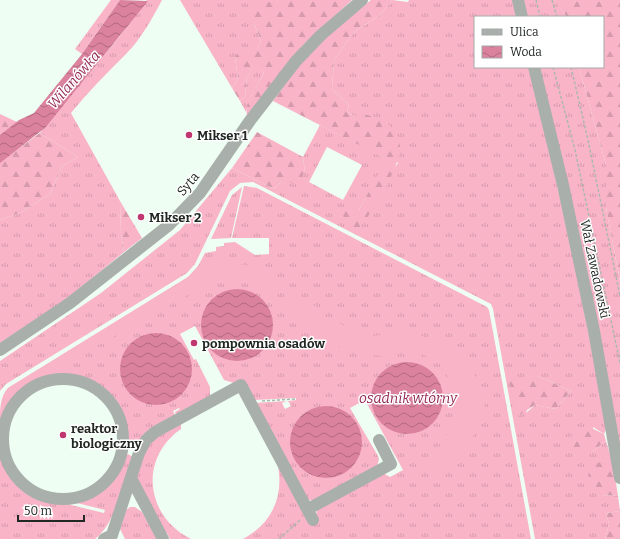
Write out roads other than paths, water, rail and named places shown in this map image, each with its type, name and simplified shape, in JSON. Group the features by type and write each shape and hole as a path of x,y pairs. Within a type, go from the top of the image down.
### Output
{"street":[{"name":"Syta","path":"0,350 70,303 169,225 200,193 249,122 296,61 321,35 362,0"},
{"path":"518,0 522,16"},
{"name":"Wał Zawadowski","path":"534,68 563,185 594,331 620,478"},
{"path":"60,379 82,382 97,389 110,400 116,409 123,430 124,447 119,464 110,479 96,491 79,498 62,500 50,498 28,489 15,476 6,461 4,449 4,425 20,396 34,386 49,380 60,379"},
{"path":"110,538 139,453 146,440 155,432 241,385 308,516 391,464 379,440"},
{"path":"124,447 139,453"},
{"path":"131,478 163,539"}],"water":[{"name":"Wilanówka","path":"120,0 148,1 45,128 0,163 0,135 19,120 34,113 82,54"},
{"path":"237,289 257,295 267,305 273,325 267,345 257,355 237,361 217,355 207,345 201,325 207,305 217,295"},
{"path":"156,333 176,339 186,349 192,369 186,389 176,399 156,405 136,399 126,389 120,369 126,349 136,339"},
{"name":"osadnik wtórny","path":"407,362 427,368 437,378 443,398 437,418 427,428 407,434 387,428 377,418 371,398 377,378 387,368"},
{"name":"osadnik wtórny","path":"326,406 346,412 356,422 362,442 356,462 346,472 326,478 306,472 296,462 290,442 296,422 306,412"}],"place":[{"name":"Mikser 1","path":"189,135"},
{"name":"Mikser 2","path":"141,217"},
{"name":"pompownia osadów","path":"194,343"},
{"name":"reaktor biologiczny","path":"63,435"}]}
